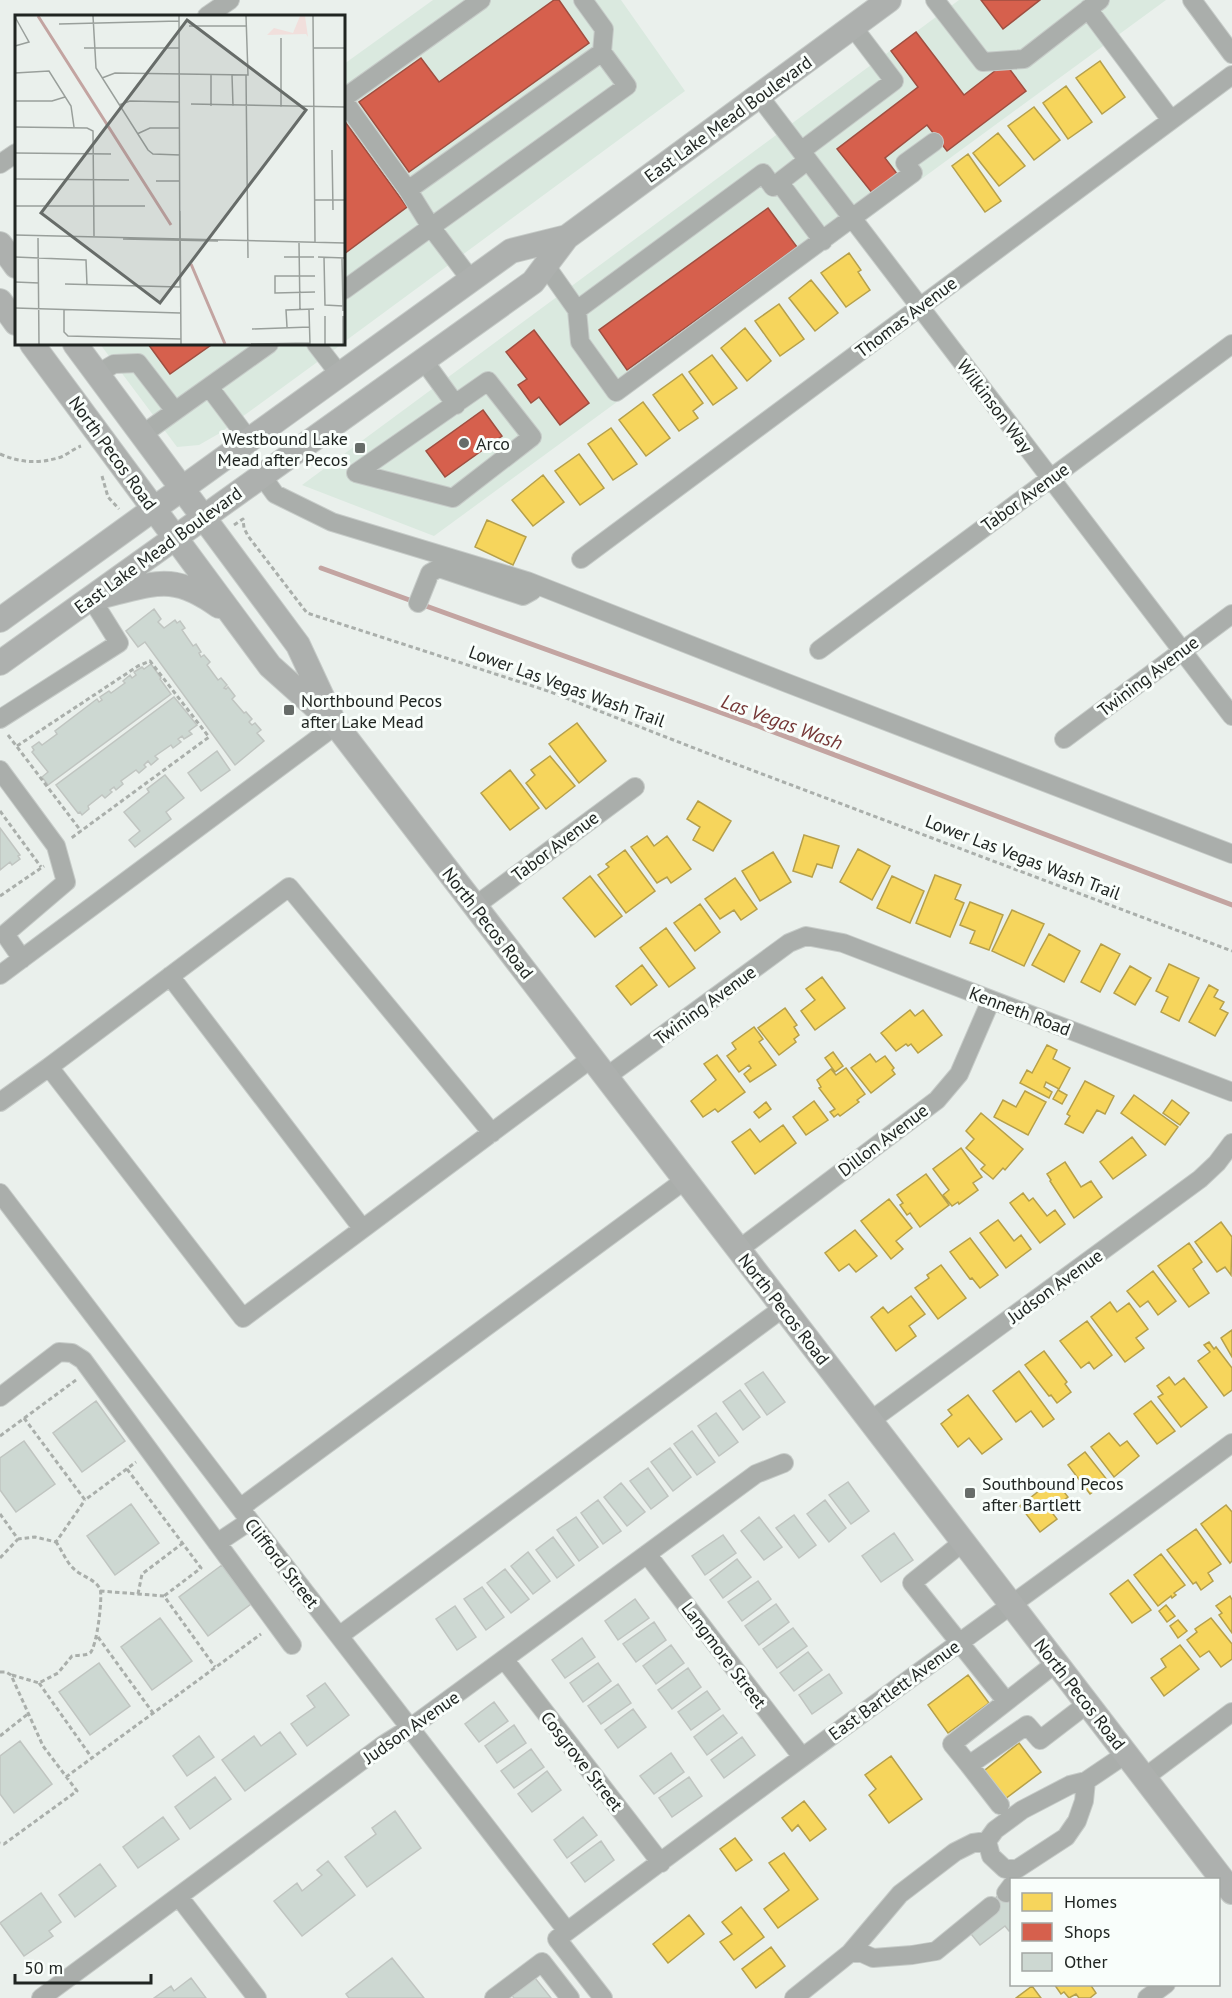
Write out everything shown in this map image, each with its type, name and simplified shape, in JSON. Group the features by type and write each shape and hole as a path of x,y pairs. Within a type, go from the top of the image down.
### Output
{"main road":[{"name":"East Lake Mead Boulevard","path":"0,663 175,538 211,527 262,476 533,282 567,237 889,0"},
{"name":"East Lake Mead Boulevard","path":"0,620 511,251 567,237"},
{"path":"0,244 15,265"},
{"path":"0,301 15,322"},
{"name":"North Pecos Road","path":"33,345 270,666 336,725 1232,1892"},
{"name":"North Pecos Road","path":"76,345 298,645 336,725"},
{"path":"91,598 147,585 171,583 195,590 233,616"}],"street":[{"path":"208,15 230,0"},
{"path":"345,99 481,0"},
{"path":"345,289 627,86 602,52 604,29 583,0"},
{"path":"935,0 983,62 1024,59 1094,5 1172,120"},
{"path":"1192,0 1232,54"},
{"path":"577,310 763,173 773,187 804,155 894,81 853,27"},
{"path":"408,190 602,52"},
{"name":"Thomas Avenue","path":"581,559 1232,75"},
{"name":"Wilkinson Way","path":"759,96 1232,716"},
{"path":"345,101 408,190 431,227 471,280"},
{"path":"546,266 577,310 580,342 616,392 913,173 905,163 934,142"},
{"path":"0,164 15,154"},
{"path":"779,182 823,240"},
{"name":"Tabor Avenue","path":"819,650 1232,344"},
{"path":"143,434 268,345"},
{"path":"317,345 340,375"},
{"path":"424,361 456,405"},
{"path":"98,374 114,364 138,363 175,411"},
{"path":"488,381 532,437 453,498 356,473 365,467 456,405 488,381"},
{"path":"209,387 249,440"},
{"path":"262,476 275,494 332,522 527,581 798,688 1232,854"},
{"path":"418,603 430,573 439,568 523,596 531,591 527,581"},
{"path":"3,725 119,643 91,598"},
{"name":"Twining Avenue","path":"1064,739 1232,614"},
{"path":"0,975 336,725"},
{"path":"0,770 57,849 66,882 5,934 22,959"},
{"name":"Tabor Avenue","path":"475,906 635,787"},
{"path":"0,1102 289,887 492,1132"},
{"name":"Twining Avenue","path":"606,1077 789,943 806,936"},
{"name":"Kenneth Road","path":"806,936 843,943 1232,1092"},
{"path":"170,976 363,1228"},
{"name":"Dillon Avenue","path":"738,1250 937,1100 959,1074 991,1000"},
{"path":"49,1067 243,1318 592,1058"},
{"name":"Judson Avenue","path":"870,1421 1200,1179 1232,1143"},
{"path":"218,1544 245,1515 685,1180"},
{"name":"Clifford Street","path":"0,1193 410,1728 562,1935 603,1998"},
{"path":"339,1636 783,1308"},
{"path":"0,1397 59,1352 72,1353 83,1360 292,1645"},
{"name":"East Bartlett Avenue","path":"562,1935 1232,1443"},
{"name":"Judson Avenue","path":"41,1998 756,1474 784,1463"},
{"path":"963,1542 912,1583 1005,1701"},
{"name":"Langmore Street","path":"647,1554 802,1757"},
{"name":"Cosgrove Street","path":"504,1659 661,1863"},
{"path":"1000,1805 952,1744 1056,1663"},
{"path":"969,1765 1027,1725 1040,1740 1088,1704"},
{"path":"1144,1778 1232,1712"},
{"path":"1010,1878 1005,1869 991,1856 987,1842 995,1830 1022,1810 1070,1785 1086,1781 1126,1754"},
{"path":"1017,1878 1066,1837 1077,1821 1084,1801 1086,1781"},
{"path":"794,1998 850,1953 900,1894 955,1852 973,1843 987,1842"},
{"path":"179,1897 257,1998"},
{"path":"850,1953 862,1953 873,1958 936,1951 991,1906"},
{"path":"494,1998 542,1962 570,1998"},
{"path":"1148,1998 1163,1986"}],"path":[{"path":"0,454 29,463 62,456 81,445 86,452"},
{"path":"102,475 108,497 133,524"},
{"name":"Lower Las Vegas Wash Trail","path":"211,527 243,519 248,536 307,613 548,691 1232,951"},
{"path":"17,746 138,666 150,661 209,737 57,849"},
{"path":"3,725 81,831"},
{"path":"0,811 42,867 0,896"},
{"path":"0,1436 91,1369"},
{"path":"24,1418 84,1500"},
{"path":"56,1542 84,1500 151,1451"},
{"path":"100,1592 164,1596 201,1568 127,1469"},
{"path":"0,1514 18,1539"},
{"path":"0,1558 18,1539 35,1537 56,1542 70,1566 94,1582 102,1596 97,1636 90,1653 72,1656 58,1673 39,1683"},
{"path":"138,1594 142,1574 183,1543"},
{"path":"164,1596 215,1667"},
{"path":"66,1777 276,1623"},
{"path":"97,1636 153,1713"},
{"path":"0,1672 39,1683 92,1758"},
{"path":"0,1843 4,1845 77,1791 43,1746 11,1675"},
{"path":"0,1736 29,1713"}],"shaded area":[{"path":"433,0 621,0 685,91 345,341 345,63"},
{"path":"959,0 1166,0 434,536 302,485"},
{"path":"101,345 341,345 220,433 199,445 177,447"}],"building: Homes":[{"path":"1100,61 1125,97 1102,114 1076,78"},
{"path":"1066,86 1092,122 1068,139 1043,103"},
{"path":"1034,107 1060,140 1034,160 1008,126"},
{"path":"998,133 1025,166 999,186 973,153"},
{"path":"968,154 1001,201 985,212 952,166"},
{"path":"849,253 861,270 858,272 870,290 846,307 821,273"},
{"path":"811,280 838,313 815,331 789,298"},
{"path":"779,304 804,339 780,356 755,321"},
{"path":"745,328 771,361 747,381 721,348"},
{"path":"712,355 737,388 713,405 689,372"},
{"path":"682,374 703,403 693,411 698,418 679,431 653,395"},
{"path":"643,402 670,438 646,456 619,420"},
{"path":"611,428 637,464 613,480 588,444"},
{"path":"579,454 604,488 580,505 555,471"},
{"path":"543,475 564,502 533,526 512,500"},
{"path":"487,520 526,537 513,565 475,547"},
{"path":"577,723 606,761 579,783 549,744"},
{"path":"550,756 575,786 546,809 526,783 535,775 531,770"},
{"path":"510,770 539,808 510,830 481,793"},
{"path":"698,801 731,821 713,851 693,840 700,827 687,819"},
{"path":"804,835 839,846 832,868 817,864 812,877 793,871"},
{"path":"647,836 654,846 667,836 691,869 671,883 667,877 657,883 631,847"},
{"path":"858,849 890,866 872,900 840,882"},
{"path":"625,850 655,891 626,913 598,875 609,867 606,864"},
{"path":"773,852 791,882 760,901 742,871"},
{"path":"935,875 961,885 955,899 964,903 950,937 916,923"},
{"path":"590,876 622,916 595,937 563,898"},
{"path":"892,876 924,891 910,923 877,908"},
{"path":"735,878 757,909 741,920 734,910 720,919 705,899"},
{"path":"970,902 1003,915 989,950 970,943 975,931 960,925"},
{"path":"700,904 720,932 695,951 674,923"},
{"path":"1012,910 1044,924 1024,966 992,951"},
{"path":"666,928 695,968 669,987 640,948"},
{"path":"1049,934 1080,951 1064,982 1032,965"},
{"path":"1101,944 1120,954 1100,992 1081,982"},
{"path":"1169,964 1199,978 1179,1021 1161,1012 1168,997 1156,991"},
{"path":"642,965 657,985 631,1005 616,986"},
{"path":"1130,966 1151,978 1135,1005 1114,993"},
{"path":"822,977 845,1008 815,1030 801,1011 815,1000 806,989"},
{"path":"1209,985 1218,990 1214,997 1224,1002 1220,1009 1228,1013 1215,1036 1189,1022"},
{"path":"785,1008 797,1025 794,1027 799,1035 794,1039 796,1042 779,1055 758,1028"},
{"path":"910,1010 915,1016 923,1010 942,1035 918,1053 911,1044 908,1046 906,1044 896,1051 881,1033"},
{"path":"754,1027 763,1039 759,1042 776,1065 750,1082 744,1074 751,1068 749,1065 739,1072 727,1056 736,1049 732,1043"},
{"path":"1047,1045 1057,1050 1053,1059 1070,1068 1059,1089 1046,1082 1044,1087 1052,1092 1049,1098 1020,1083 1027,1070 1032,1073"},
{"path":"833,1052 843,1066 835,1072 825,1058"},
{"path":"870,1054 876,1062 885,1056 894,1068 892,1070 895,1074 871,1093 851,1068"},
{"path":"717,1055 745,1092 718,1112 715,1109 703,1117 691,1101 716,1080 704,1064"},
{"path":"846,1068 865,1094 857,1100 859,1102 840,1116 838,1114 834,1117 830,1112 835,1109 819,1088 821,1087 817,1080 831,1069 836,1075"},
{"path":"1085,1081 1114,1096 1105,1114 1097,1110 1083,1133 1065,1124 1070,1116 1067,1114"},
{"path":"1058,1090 1067,1095 1062,1104 1053,1099"},
{"path":"1025,1091 1046,1102 1028,1135 994,1117 1003,1100 1016,1107"},
{"path":"1134,1095 1178,1127 1165,1145 1121,1113"},
{"path":"1172,1100 1189,1113 1180,1125 1163,1113"},
{"path":"814,1101 828,1120 806,1135 793,1117"},
{"path":"766,1102 771,1109 759,1118 754,1112"},
{"path":"981,1113 1023,1149 1005,1170 1003,1168 993,1179 981,1169 985,1165 966,1148 974,1139 966,1131"},
{"path":"783,1125 796,1143 755,1174 732,1142 750,1129 760,1142"},
{"path":"1132,1137 1146,1155 1113,1179 1100,1162"},
{"path":"961,1148 982,1177 973,1183 978,1190 959,1204 958,1202 952,1206 943,1195 949,1190 933,1169"},
{"path":"1065,1162 1081,1187 1091,1181 1102,1197 1074,1218 1047,1174"},
{"path":"926,1174 949,1205 920,1227 910,1213 907,1215 897,1195"},
{"path":"1023,1193 1029,1201 1033,1198 1047,1216 1055,1210 1065,1224 1040,1243 1010,1203"},
{"path":"889,1199 912,1228 896,1241 903,1249 891,1259 861,1221"},
{"path":"998,1220 1014,1241 1021,1235 1031,1249 1006,1268 980,1233"},
{"path":"1221,1222 1232,1237 1231,1275 1225,1267 1217,1272 1195,1242"},
{"path":"855,1230 877,1256 856,1272 849,1264 839,1271 825,1253"},
{"path":"970,1238 998,1275 980,1288 972,1278 970,1279 950,1252"},
{"path":"1189,1243 1202,1262 1193,1269 1209,1293 1189,1307 1158,1266"},
{"path":"941,1265 966,1298 938,1319 915,1288"},
{"path":"1153,1271 1176,1301 1158,1315 1148,1301 1140,1307 1127,1291"},
{"path":"911,1296 925,1314 909,1326 916,1336 896,1351 871,1317 883,1307 888,1313"},
{"path":"1110,1302 1117,1312 1129,1303 1148,1329 1136,1338 1144,1348 1125,1362 1091,1317"},
{"path":"1087,1321 1112,1355 1094,1369 1089,1362 1081,1368 1060,1341"},
{"path":"1232,1330 1232,1357 1221,1338"},
{"path":"1209,1342 1214,1349 1216,1347 1232,1368 1232,1390 1224,1396 1198,1361 1210,1352 1204,1345"},
{"path":"1044,1351 1067,1382 1065,1384 1071,1392 1057,1403 1025,1365"},
{"path":"1019,1371 1054,1419 1043,1427 1031,1411 1016,1422 993,1391"},
{"path":"1169,1377 1175,1385 1184,1378 1207,1407 1181,1427 1158,1397 1163,1394 1157,1386"},
{"path":"968,1395 1002,1439 982,1454 969,1438 958,1447 941,1424 952,1415 948,1410"},
{"path":"1151,1401 1175,1431 1157,1444 1134,1414"},
{"path":"1109,1433 1120,1446 1127,1441 1139,1456 1114,1477 1091,1447"},
{"path":"1085,1452 1108,1481 1090,1494 1068,1465"},
{"path":"1054,1479 1068,1497 1050,1510 1057,1519 1040,1532 1020,1506"},
{"path":"1226,1505 1232,1512 1232,1561 1230,1563 1201,1524"},
{"path":"1196,1529 1221,1564 1208,1573 1213,1581 1201,1590 1196,1582 1193,1584 1167,1550"},
{"path":"1161,1554 1185,1585 1174,1593 1176,1595 1158,1606 1134,1575"},
{"path":"1128,1580 1151,1610 1132,1623 1110,1594"},
{"path":"1230,1596 1232,1633 1219,1615 1222,1613 1216,1606"},
{"path":"1166,1605 1175,1616 1167,1622 1159,1611"},
{"path":"1211,1618 1232,1644 1232,1659 1221,1667 1209,1651 1200,1657 1187,1640 1197,1632 1195,1629"},
{"path":"1178,1620 1187,1631 1178,1638 1170,1626"},
{"path":"1180,1645 1199,1669 1164,1696 1151,1678 1166,1667 1161,1659"},
{"path":"968,1675 989,1703 948,1733 928,1705"},
{"path":"1019,1743 1041,1772 1001,1802 980,1774"},
{"path":"891,1756 922,1799 889,1823 869,1795 876,1789 865,1775"},
{"path":"804,1801 826,1829 810,1841 798,1825 792,1831 782,1818"},
{"path":"735,1838 752,1860 736,1871 720,1849"},
{"path":"784,1853 818,1899 778,1928 764,1909 789,1890 769,1863"},
{"path":"741,1907 764,1937 734,1960 720,1942 732,1934 722,1922"},
{"path":"689,1915 704,1934 668,1963 653,1944"},
{"path":"771,1947 785,1966 756,1988 742,1969"},
{"path":"1032,1986 1041,1998 1016,1998"},
{"path":"1055,1986 1091,1986 1096,1993 1090,1998 1079,1998 1076,1994 1069,1998 1064,1992 1061,1994"}],"building: Shops":[{"path":"554,0 559,0 589,43 409,172 359,102 421,58 439,82"},
{"path":"981,0 1040,0 1003,29"},
{"path":"916,32 964,95 1005,63 1026,91 947,151 927,125 885,158 898,175 873,194 837,149 918,87 891,51"},
{"path":"346,123 407,207 345,253"},
{"path":"768,208 797,247 627,370 599,330"},
{"path":"534,330 589,403 560,425 539,397 531,403 518,385 527,379 506,352"},
{"path":"149,345 211,345 170,374"},
{"path":"483,410 502,436 445,477 426,451"}],"building: Other":[{"path":"154,609 161,619 158,622 164,628 175,620 177,623 180,621 185,628 182,630 193,646 196,644 201,657 204,655 210,662 207,665 218,680 221,678 227,685 224,688 228,687 235,696 232,699 252,719 249,722 252,725 255,723 261,730 257,733 264,741 235,765 145,642 138,647 126,631"},
{"path":"151,664 171,694 48,785 42,777 48,772 32,752 34,750 32,747 39,742 42,745 57,734 55,731 97,699 99,702 102,700 100,697 109,691 111,693 125,683 123,681 130,675 132,678 136,675 134,672"},
{"path":"174,697 197,725 189,731 192,734 184,739 182,736 178,739 181,742 173,748 171,745 155,756 158,759 151,765 148,761 144,765 146,767 139,773 136,770 121,781 123,784 116,790 114,787 105,798 102,795 88,806 89,809 82,815 78,813 56,785"},
{"path":"217,751 230,770 201,791 188,773"},
{"path":"165,775 184,798 166,812 171,819 135,847 129,840 140,831 124,812 149,792 147,789"},
{"path":"0,828 20,855 18,856 20,859 12,865 10,862 0,870"},
{"path":"763,1372 785,1402 767,1415 745,1384"},
{"path":"740,1390 760,1417 743,1430 723,1402"},
{"path":"96,1401 125,1441 82,1472 53,1433"},
{"path":"716,1413 738,1442 719,1456 698,1426"},
{"path":"692,1431 715,1462 697,1475 674,1444"},
{"path":"24,1441 55,1484 16,1512 0,1490 0,1458"},
{"path":"670,1448 691,1477 673,1491 651,1462"},
{"path":"648,1468 668,1496 651,1509 630,1481"},
{"path":"848,1482 869,1511 851,1524 829,1495"},
{"path":"621,1483 645,1512 627,1526 604,1497"},
{"path":"598,1500 621,1531 603,1544 581,1513"},
{"path":"825,1500 846,1528 829,1542 807,1514"},
{"path":"131,1504 159,1543 115,1575 87,1536"},
{"path":"794,1515 816,1545 799,1558 776,1528"},
{"path":"576,1517 598,1547 579,1561 557,1530"},
{"path":"759,1517 782,1547 764,1560 741,1531"},
{"path":"894,1533 913,1560 881,1582 862,1556"},
{"path":"723,1535 736,1553 705,1575 692,1556"},
{"path":"553,1537 574,1565 557,1578 536,1550"},
{"path":"528,1552 550,1581 533,1594 511,1566"},
{"path":"737,1559 751,1577 723,1598 710,1580"},
{"path":"222,1565 251,1604 208,1636 179,1597"},
{"path":"505,1569 529,1599 511,1613 487,1583"},
{"path":"758,1581 771,1599 742,1621 728,1602"},
{"path":"482,1587 504,1617 486,1630 464,1599"},
{"path":"635,1599 649,1618 618,1640 605,1621"},
{"path":"776,1604 789,1622 759,1645 745,1626"},
{"path":"455,1606 476,1637 457,1650 436,1619"},
{"path":"160,1618 192,1661 152,1690 121,1647"},
{"path":"654,1622 666,1640 636,1662 623,1644"},
{"path":"793,1628 807,1646 777,1668 763,1649"},
{"path":"582,1638 595,1657 565,1678 552,1660"},
{"path":"671,1645 684,1663 656,1684 643,1666"},
{"path":"808,1652 822,1670 794,1691 780,1673"},
{"path":"99,1663 130,1706 90,1735 59,1692"},
{"path":"598,1663 611,1681 583,1702 570,1683"},
{"path":"688,1668 701,1687 672,1709 658,1690"},
{"path":"829,1674 842,1693 812,1714 799,1695"},
{"path":"325,1683 349,1715 307,1746 291,1724 315,1707 307,1696"},
{"path":"618,1684 631,1703 601,1724 588,1706"},
{"path":"707,1691 720,1709 691,1730 678,1712"},
{"path":"494,1702 508,1721 479,1742 465,1724"},
{"path":"633,1709 646,1727 618,1748 605,1730"},
{"path":"723,1715 737,1733 707,1755 694,1737"},
{"path":"514,1725 526,1743 497,1763 485,1746"},
{"path":"280,1732 296,1754 245,1791 222,1760 254,1736 261,1746"},
{"path":"199,1736 214,1757 187,1776 173,1756"},
{"path":"742,1737 755,1755 724,1778 711,1760"},
{"path":"20,1741 52,1784 14,1813 0,1794 0,1756"},
{"path":"531,1749 544,1767 514,1788 501,1771"},
{"path":"671,1753 684,1772 654,1794 640,1776"},
{"path":"547,1771 561,1790 532,1812 518,1794"},
{"path":"215,1777 231,1799 190,1829 175,1807"},
{"path":"689,1777 702,1796 672,1817 659,1798"},
{"path":"395,1811 421,1848 367,1887 345,1857 376,1834 372,1828"},
{"path":"163,1817 179,1839 138,1868 123,1847"},
{"path":"583,1817 597,1835 567,1858 554,1840"},
{"path":"601,1841 614,1860 585,1882 571,1863"},
{"path":"328,1861 355,1895 302,1936 274,1901 297,1883 302,1891 322,1875 317,1870"},
{"path":"100,1864 116,1886 75,1917 59,1895"},
{"path":"1004,1891 1010,1894 1010,1930 1005,1926 980,1945 967,1929 989,1903"},
{"path":"41,1893 61,1922 49,1931 53,1936 24,1956 0,1923"},
{"path":"392,1958 424,1998 349,1998 346,1994"},
{"path":"531,1973 551,1998 514,1998 508,1991"},
{"path":"191,1978 206,1998 154,1998 171,1986 174,1991"}],"waterway":[{"name":"Las Vegas Wash","path":"321,568 758,726 1232,905"}],"place":[{"name":"Arco","path":"464,443"},
{"name":"Westbound Lake Mead after Pecos","path":"360,448"},
{"name":"Northbound Pecos after Lake Mead","path":"289,710"},
{"name":"Southbound Pecos after Bartlett","path":"970,1493"}]}
